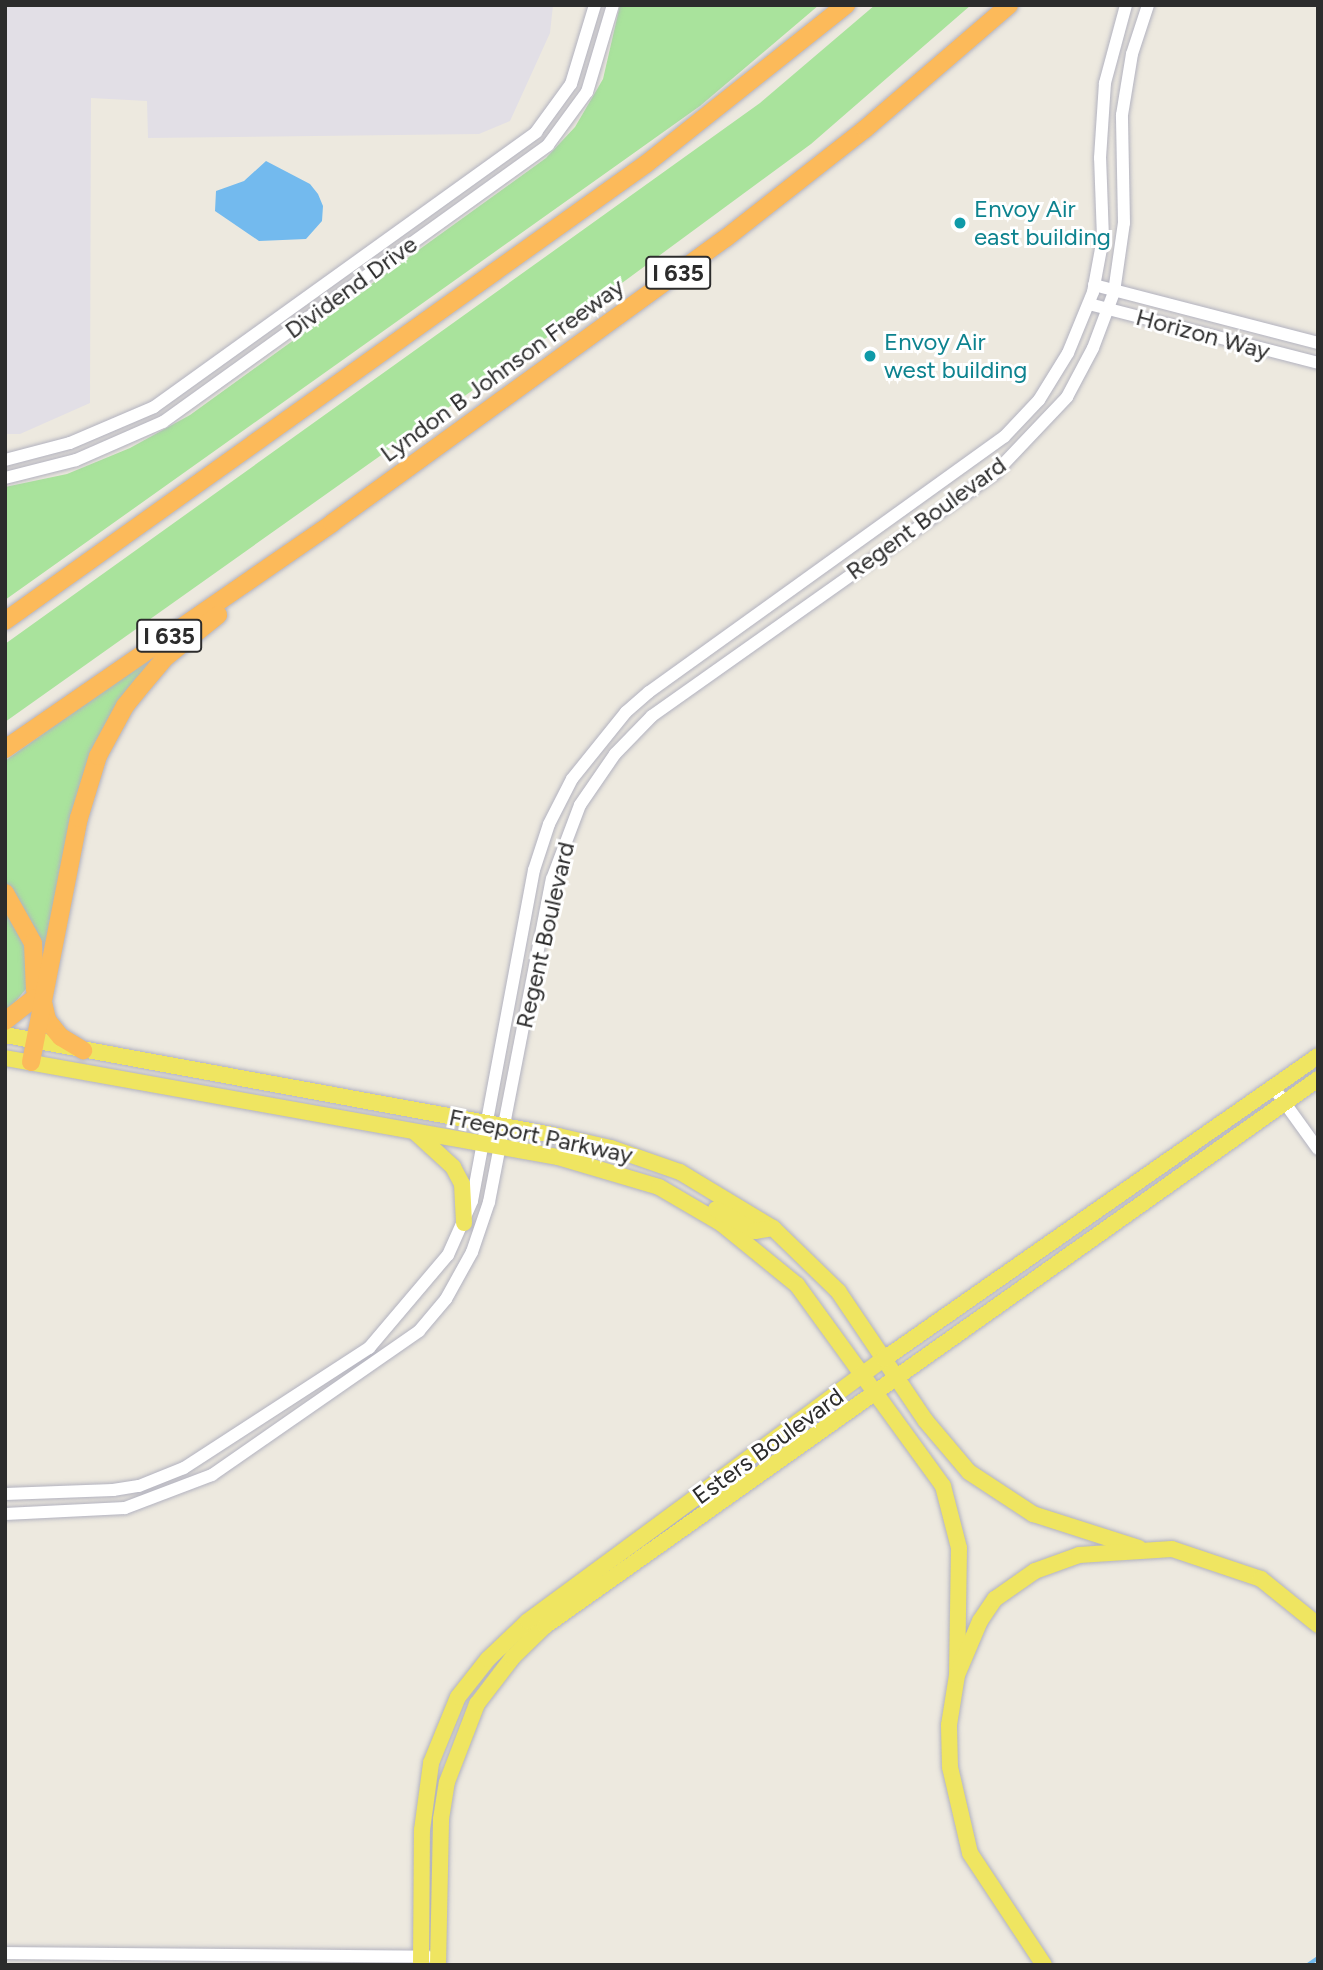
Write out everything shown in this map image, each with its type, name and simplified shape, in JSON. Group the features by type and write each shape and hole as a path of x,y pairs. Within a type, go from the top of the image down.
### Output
{"highway":[{"path":"5,621 646,164 846,5"},
{"name":"Lyndon B Johnson Freeway","path":"5,749 332,523 726,238 865,129 1009,5"},
{"path":"19,1061 30,1040 88,781 125,706 166,657 332,523"},
{"path":"5,892 33,943 38,998 47,1020 61,1037 83,1050"},
{"path":"5,1021 38,998"}],"main road":[{"name":"Freeport Parkway","path":"5,1035 505,1126 638,1156 701,1184 773,1228 838,1291 945,1447 994,1492 1033,1514 1139,1548"},
{"name":"Esters Boulevard","path":"421,1961 425,1794 439,1735 458,1697 527,1621 884,1359 1318,1056"},
{"name":"Freeport Parkway","path":"19,1061 501,1146 601,1168 659,1187 690,1204 760,1252 797,1285 877,1390 943,1486 955,1523 961,1574 957,1675"},
{"name":"Esters Boulevard","path":"438,1961 441,1819 456,1748 488,1688 545,1626 1318,1079"},
{"path":"410,1129 453,1167 461,1184 464,1223"},
{"path":"690,1204 711,1207 755,1231 773,1228"},
{"path":"1044,1965 979,1871 964,1835 950,1767 949,1725 957,1675 982,1616 1010,1585 1079,1555 1139,1548 1186,1552 1261,1579 1318,1625"}],"street":[{"name":"Dividend Drive","path":"5,460 70,443 154,407 536,132 571,84 595,5"},
{"name":"Dividend Drive","path":"5,478 76,460 163,422 548,145 587,92 613,5"},
{"name":"Regent Boulevard","path":"5,1494 69,1494 139,1486 208,1454 369,1348 428,1281 464,1223 534,870 549,824 579,769 626,712 649,692 1004,437 1054,377 1089,304 1094,285 1103,238 1100,158 1105,83 1126,5"},
{"name":"Regent Boulevard","path":"5,1514 100,1513 180,1490 229,1465 363,1373 419,1331 449,1295 480,1230 501,1146 558,859 580,806 607,765 652,716 995,473 1067,397 1114,292 1124,223 1122,115 1132,54 1148,5"},
{"path":"400,230 411,244"},
{"name":"Horizon Way","path":"1094,285 1318,343"},
{"name":"Horizon Way","path":"1089,304 1318,363"},
{"path":"1274,1088 1318,1149"},
{"path":"5,1953 438,1961"}],"shaded area":[{"path":"5,5 553,5 550,33 510,121 479,134 148,138 147,101 91,98 90,403 20,434 5,434"}],"green space":[{"path":"620,5 819,5 700,106 5,600 5,487 67,474 130,448 190,415 546,158 575,127 603,79"},
{"path":"875,5 971,5 811,144 573,319 5,722 5,644 760,103"},
{"path":"160,650 115,708 46,962 35,929 5,886 5,761"},
{"path":"5,906 24,943 27,969 26,989 5,1014"}],"water":[{"path":"266,161 310,184 318,194 323,206 322,221 306,239 259,241 215,211 216,191 244,181"}],"waterway":[{"path":"1308,1965 1318,1958"}],"place":[{"name":"Envoy Air east building","path":"960,223"},
{"name":"Envoy Air west building","path":"870,356"}]}
